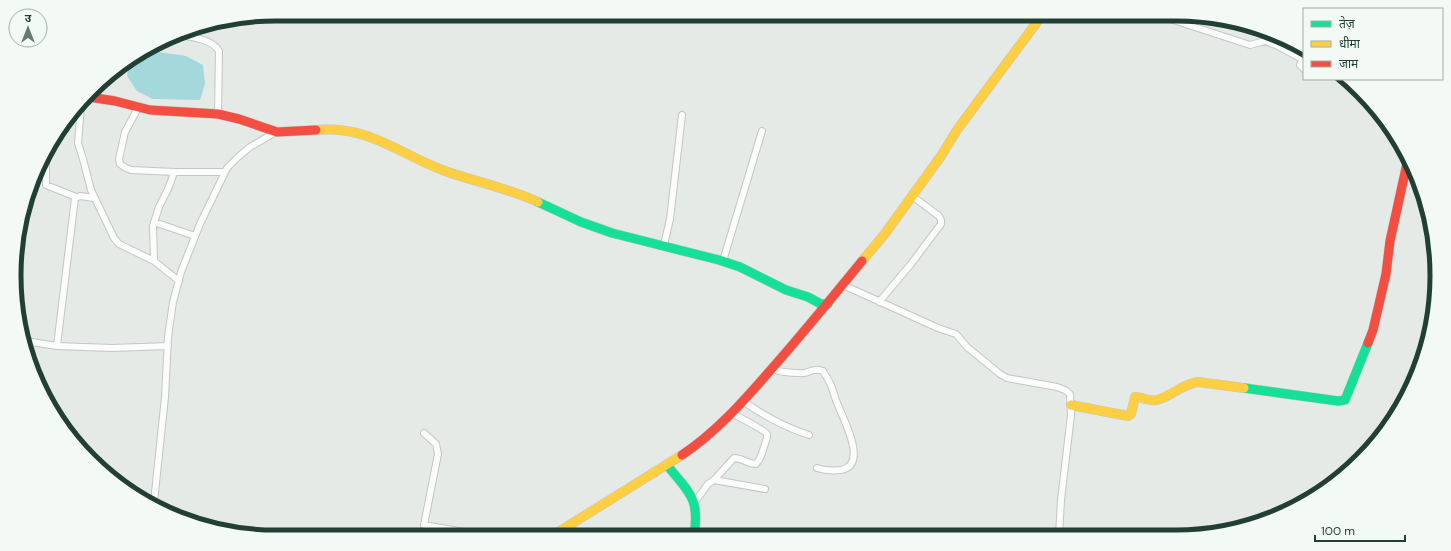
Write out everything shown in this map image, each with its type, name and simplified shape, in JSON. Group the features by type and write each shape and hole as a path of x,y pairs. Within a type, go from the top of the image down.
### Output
{"street":[{"path":"562,530 667,465 705,439 774,368 884,235 941,156 957,130 1038,21"},
{"path":"1177,21 1250,45 1265,42 1278,46 1302,59"},
{"path":"188,37 205,41 217,47 219,51 218,114"},
{"path":"1303,55 1300,65 1303,68"},
{"path":"94,98 115,101 138,108 164,112 218,114 276,132 319,129 355,131 381,140 446,171 522,195 591,226 632,239 664,245 723,261 746,269 786,290 815,299 821,304 828,304"},
{"path":"138,108 125,132 119,158 120,164 131,170 225,172"},
{"path":"80,113 78,143 94,198 114,238 120,244 154,261 179,281"},
{"path":"664,245 670,219 682,115"},
{"path":"723,261 762,131"},
{"path":"154,499 165,396 168,346 173,302 179,281 196,236 225,172 238,157 250,147 276,132"},
{"path":"46,165 46,185 76,197 80,196 94,198"},
{"path":"1072,405 1128,416 1131,414 1136,397 1156,400 1193,382 1338,401 1345,400 1372,330 1386,274 1390,241 1406,168"},
{"path":"154,261 152,228 159,207 175,172"},
{"path":"880,302 941,224 942,220 939,216 912,196"},
{"path":"57,346 76,197"},
{"path":"154,222 196,236"},
{"path":"843,285 938,328 956,334 967,347 1007,378 1065,390 1070,394 1072,405 1061,500 1059,530"},
{"path":"30,342 57,346 112,348 168,346"},
{"path":"774,368 779,372 790,372 797,374 804,374 809,370 821,370 833,389 838,406 852,438 852,464 844,469 826,471 817,468"},
{"path":"743,401 779,424 809,436"},
{"path":"695,502 708,484 714,480 734,458 738,458 751,464 756,464 761,457 768,436 766,432 763,429 731,413"},
{"path":"424,433 436,444 438,454 424,525 453,530"},
{"path":"667,465 695,502 697,514 695,530"},
{"path":"714,480 765,489"}],"water":[{"path":"155,51 186,56 203,65 205,84 200,100 153,99 137,91 127,76 128,68"}],"traffic: fast":[{"path":"538,202 581,222 612,233 719,260 740,267 786,290 808,297 821,304 828,304"},
{"path":"1244,388 1338,401 1345,400 1368,343"},
{"path":"667,465 691,496 695,512 694,530"}],"traffic: slow":[{"path":"862,261 884,235 941,156 957,130 1038,21"},
{"path":"316,130 335,130 368,136 445,171 515,193 538,202"},
{"path":"1071,405 1128,416 1131,414 1135,397 1157,400 1192,383 1198,382 1244,388"},
{"path":"562,530 682,455"}],"traffic: jam":[{"path":"94,98 115,101 150,110 218,114 239,119 277,132 316,130"},
{"path":"1368,343 1373,330 1386,274 1390,241 1406,168"},
{"path":"682,455 706,437 728,417 804,332 862,261"}]}
